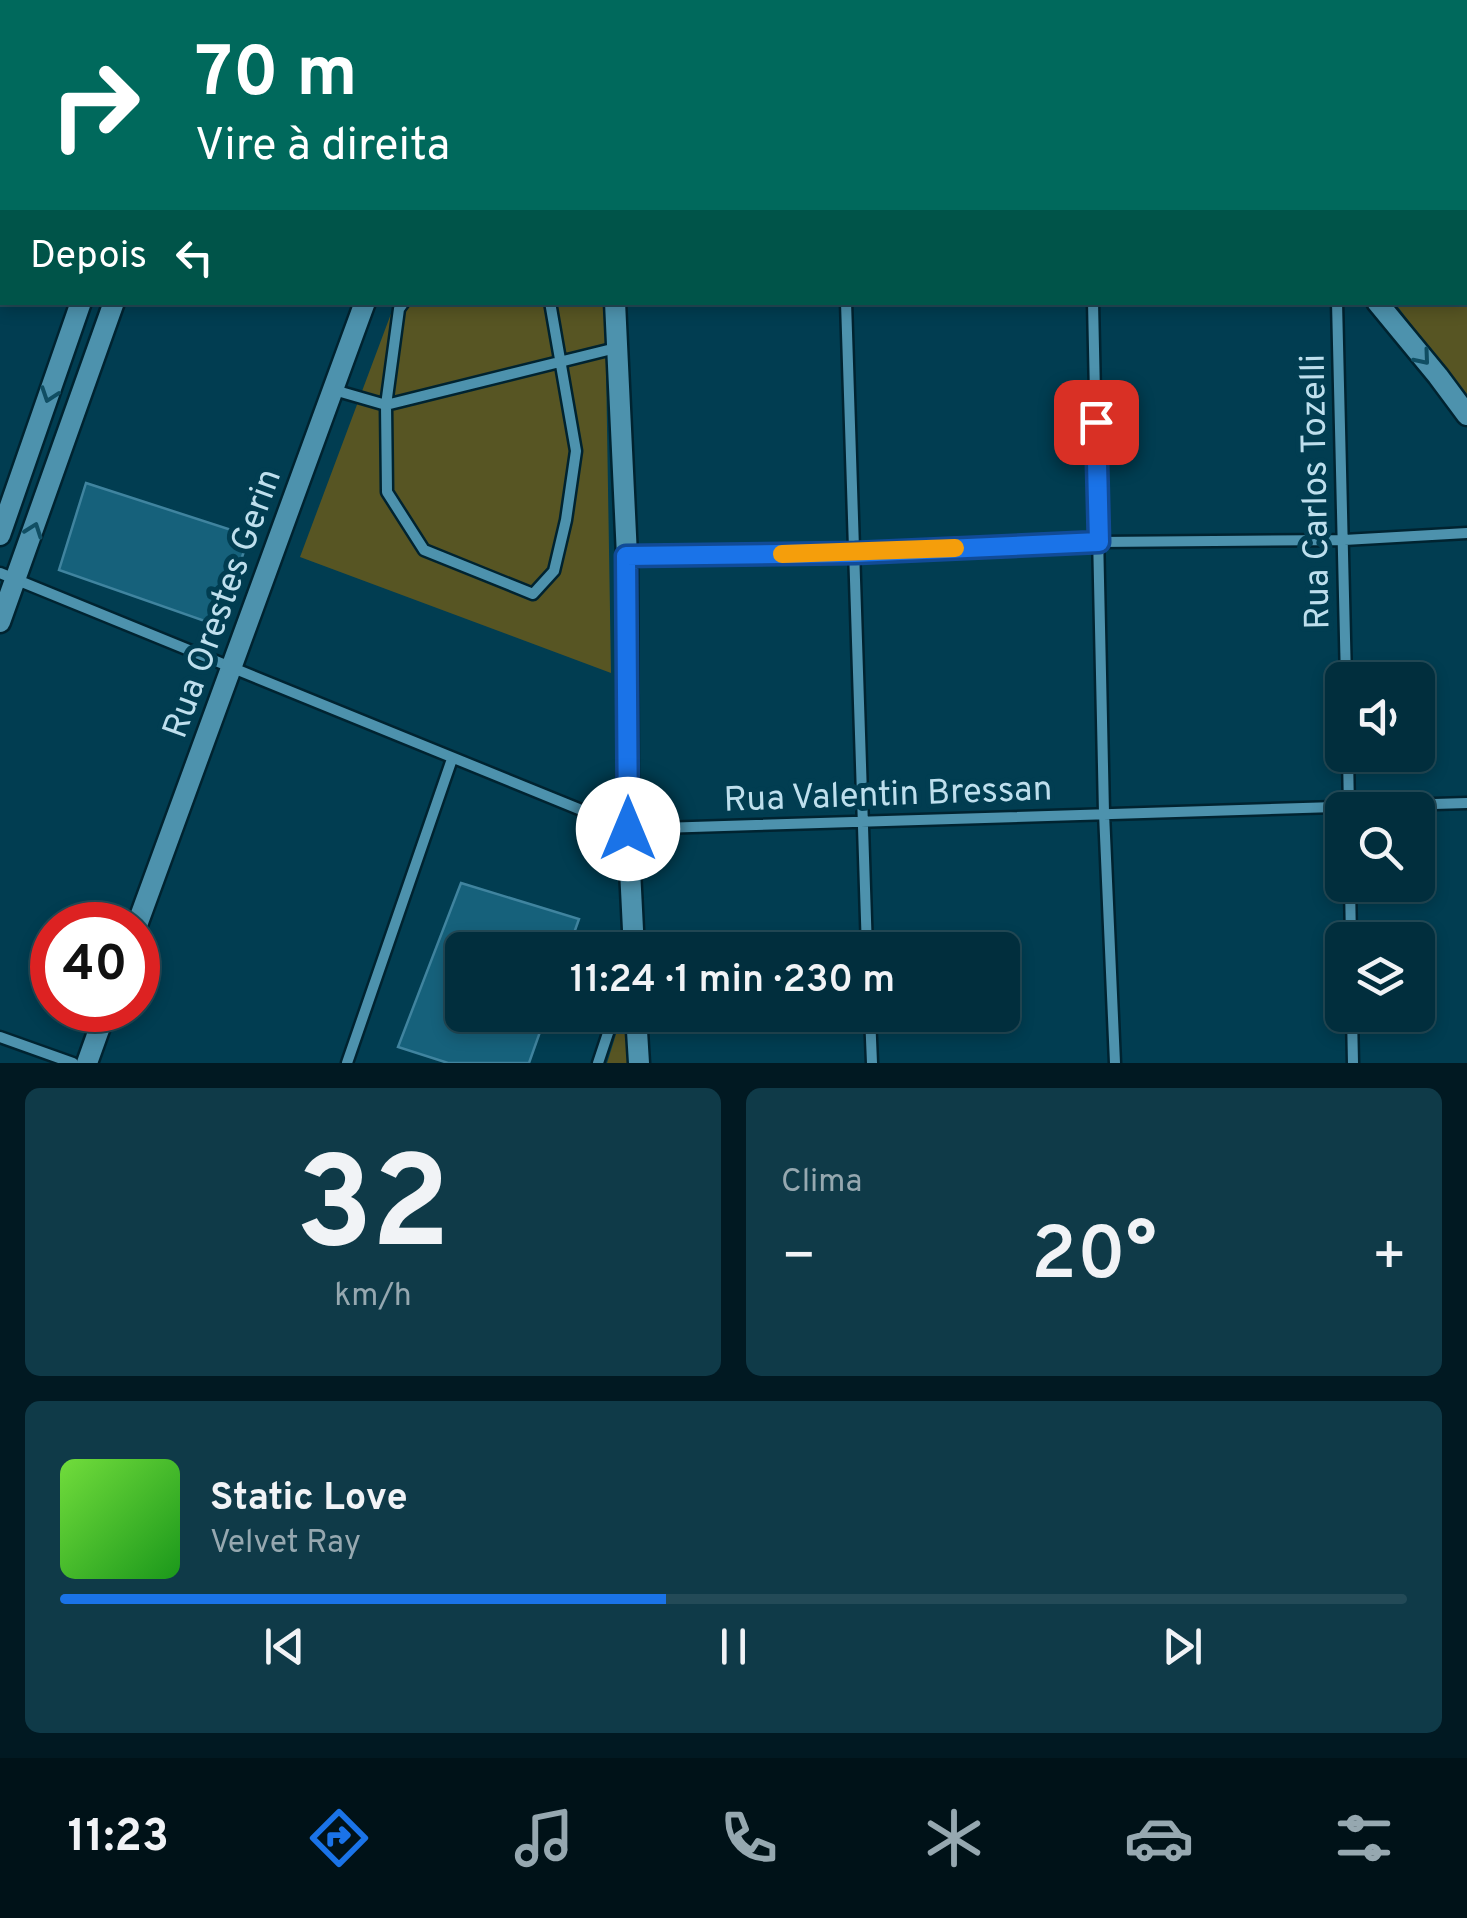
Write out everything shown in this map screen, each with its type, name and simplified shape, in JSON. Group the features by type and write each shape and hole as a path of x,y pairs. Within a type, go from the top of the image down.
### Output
{"street":[{"path":"0,535 81,305"},
{"path":"0,622 8,576 113,305"},
{"name":"Rua Orestes Gerin","path":"145,902 365,305"},
{"path":"402,305 386,405 387,492 424,550 533,594 554,571 576,451 551,305"},
{"path":"615,305 626,556 628,829 633,932"},
{"path":"846,305 867,932"},
{"path":"1093,305 1104,813 1115,1063"},
{"name":"Rua Carlos Tozelli","path":"1337,305 1346,662"},
{"path":"1379,305 1467,415"},
{"path":"334,390 386,405 617,348"},
{"path":"626,556 855,553 1099,542 1344,540 1467,533"},
{"name":"Rua Valentin Bressan","path":"8,576 628,829 1325,809"},
{"path":"346,1063 452,759"},
{"name":"Rua Valentin Bressan","path":"1435,805 1467,804"},
{"path":"87,1063 98,1032"},
{"path":"598,1063 608,1032"},
{"path":"637,1032 639,1063"},
{"path":"871,1032 872,1063"},
{"path":"1352,1032 1353,1063"},
{"path":"0,1037 73,1063"}],"shaded area":[{"path":"394,305 605,305 611,673 300,557"},
{"path":"1396,305 1467,305 1467,399"},
{"path":"617,1032 634,1032 635,1063 607,1063"}],"building":[{"path":"86,483 250,536 216,625 59,570"},
{"path":"461,883 579,919 574,932 445,932 445,1032 540,1032 529,1063 448,1063 398,1047"}],"slow traffic":[{"path":"782,554 955,548"}],"route":[{"path":"628,829 626,556 855,553 1099,542 1096,422"}]}
